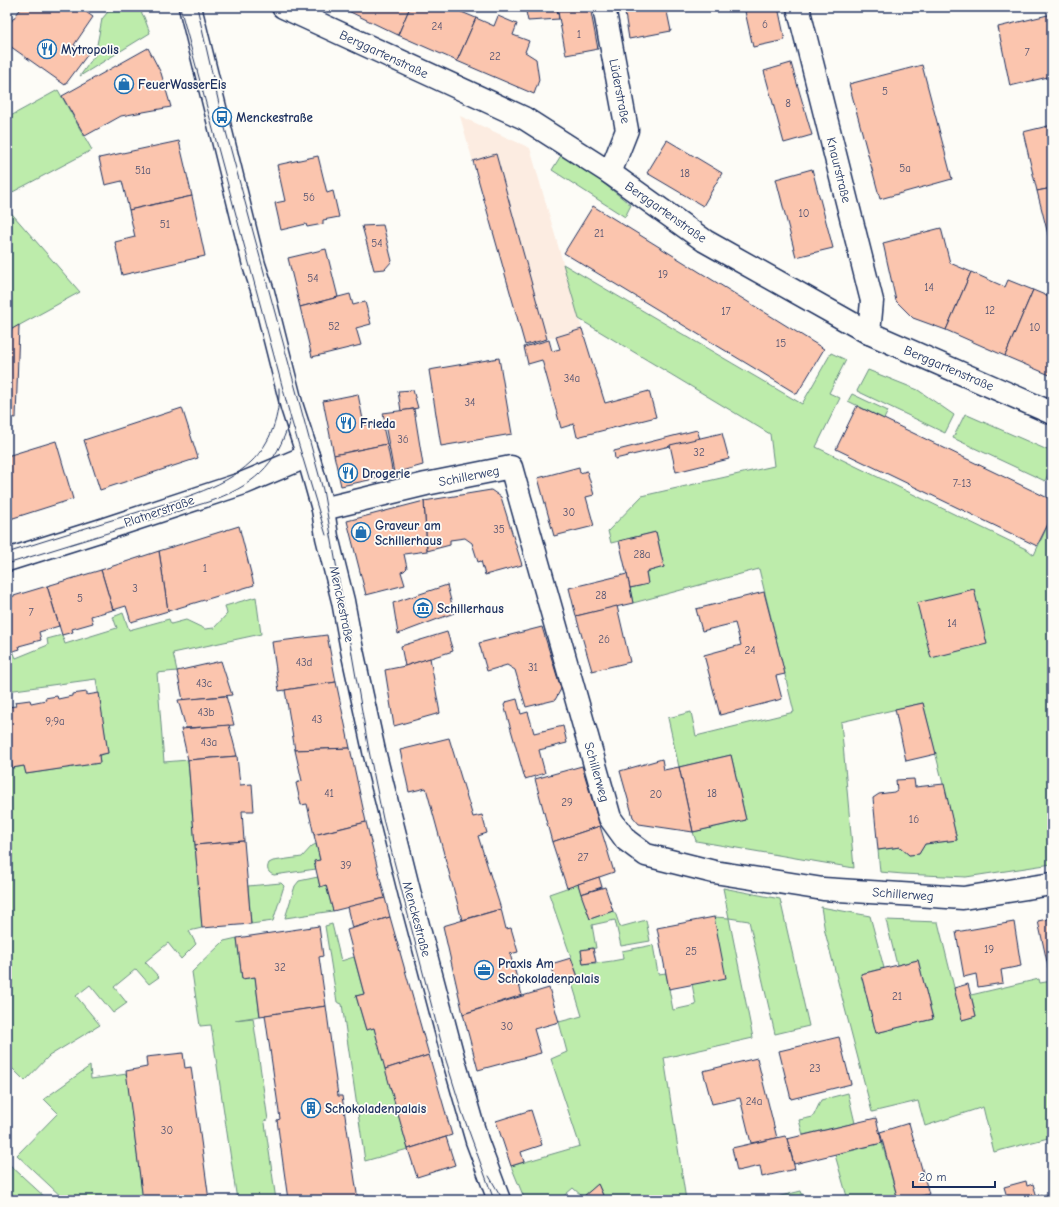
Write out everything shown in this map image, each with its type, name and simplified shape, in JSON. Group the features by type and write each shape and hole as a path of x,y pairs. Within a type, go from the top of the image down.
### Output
{"street":[{"name":"Menckestraße","path":"190,7 253,258 292,406 308,456 322,509 326,537 343,601 355,666 411,899 477,1141 499,1200"},
{"name":"Berggartenstraße","path":"283,7 524,118 610,173 705,241 869,333 1052,413"},
{"name":"Lüderstraße","path":"604,7 627,130 610,173"},
{"name":"Knaurstraße","path":"798,7 872,301 869,333"},
{"name":"Platnerstraße","path":"7,560 237,485 308,456"},
{"name":"Schillerweg","path":"322,509 426,484 511,468 610,818 626,840 646,855 714,872 823,889 962,898 1052,884"}],"shaded area":[{"path":"460,116 530,148 582,329 525,345"}],"green space":[{"path":"112,7 138,7 144,17 150,33 80,76 95,55 102,19"},
{"path":"58,90 92,150 7,195 7,118"},
{"path":"565,153 631,205 625,217 552,170 560,157"},
{"path":"7,208 80,292 7,332"},
{"path":"563,264 802,404 831,353 846,360 829,393 840,398 816,447 1028,550 1034,555 1052,516 1052,864 966,877 880,872 878,850 900,847 909,855 919,854 925,844 957,840 923,703 841,722 854,868 696,841 693,832 746,820 731,755 679,767 668,718 691,712 696,736 794,712 759,569 633,603 630,588 648,584 646,572 664,567 656,532 611,543 608,531 642,496 774,466 770,434 579,319"},
{"path":"868,370 918,390 954,415 945,433 857,391"},
{"path":"852,394 888,411 884,419 848,401"},
{"path":"965,414 1052,452 1052,466 1045,481 953,438"},
{"path":"256,597 261,634 173,653 177,671 157,673 164,762 188,760 202,928 189,931 196,944 181,959 168,943 145,962 159,977 149,984 136,969 114,987 127,1003 113,1013 90,985 76,996 100,1025 49,1056 25,1081 11,1067 7,1070 7,762 11,762 12,768 24,766 26,774 99,763 99,755 108,753 96,679 7,691 7,653 13,651 16,658 48,645 47,639 62,635 65,644 117,628 113,617 123,613 129,630 169,619 171,624 186,620 205,629 214,628 227,614 225,606"},
{"path":"316,844 320,860 314,862 316,869 274,875 268,870 269,863 273,861 302,857 312,846"},
{"path":"318,877 320,887 326,885 333,911 285,918 295,886 299,881"},
{"path":"281,883 284,886 273,921 251,924 248,886"},
{"path":"578,884 590,919 613,911 620,927 646,920 650,941 621,946 615,920 592,925 596,948 581,950 583,964 623,959 622,951 653,945 658,974 666,973 673,1010 696,1005 692,984 714,917 729,918 753,1038 664,1058 686,1200 605,1199 598,1184 583,1197 573,1188 559,1200 525,1200 511,1166 580,1146 551,1059 567,1052 559,1022 582,1016 571,980 578,977 549,894"},
{"path":"723,888 780,899 809,1026 775,1034 749,921 729,918"},
{"path":"821,907 870,916 884,968 861,974 876,1033 933,1019 918,960 897,965 886,920 938,922 962,1020 976,1016 971,995 1039,979 1040,983 1052,981 1052,1137 994,1152 983,1107 925,1126 918,1101 872,1112 825,932"},
{"path":"332,924 341,961 354,957 364,994 356,996 366,1030 374,1028 408,1149 365,1161 342,1004 337,1002 325,926"},
{"path":"237,938 242,979 255,977 260,1016 235,1020 253,1018 268,1120 264,1121 276,1200 237,1200 211,1025 200,1026 192,972 224,941"},
{"path":"90,1066 91,1079 127,1074 143,1200 65,1200 17,1155 58,1113 44,1099"},
{"path":"848,1093 855,1123 803,1135 799,1120 813,1117 821,1100"},
{"path":"882,1143 898,1200 848,1200 835,1155"},
{"path":"9,1164 48,1200 7,1200 7,1165"},
{"path":"801,1191 804,1200 765,1200"}],"building":[{"name":"Mytropolis","path":"22,7 79,7 93,17 74,45 88,54 65,85 7,44 7,27"},
{"path":"342,7 410,7 398,35"},
{"path":"410,7 460,7 459,11 476,18 457,61 398,35"},
{"path":"525,7 557,7 559,19 528,21"},
{"path":"557,7 590,7 598,49 566,55"},
{"path":"624,7 666,7 671,31 629,39"},
{"path":"744,7 778,7 785,40 753,47"},
{"path":"1052,14 1052,76 1010,86 998,27"},
{"path":"498,16 517,24 513,35 529,41 525,52 536,59 539,80 534,94 457,61 476,18 494,26"},
{"name":"FeuerWasserEis","path":"148,48 161,73 171,107 121,116 85,136 62,96"},
{"path":"791,63 812,135 784,143 764,71"},
{"path":"922,65 952,179 880,199 849,84"},
{"path":"1052,125 1052,188 1037,191 1023,132"},
{"path":"667,140 722,173 703,206 647,173"},
{"path":"179,141 192,196 129,210 122,181 105,185 99,158"},
{"path":"496,154 547,339 525,345 473,161"},
{"path":"318,156 327,193 333,191 339,217 323,220 323,224 307,227 306,224 281,230 275,203 285,201 277,165"},
{"path":"812,169 833,248 796,257 776,179"},
{"path":"1052,188 1052,250 1037,191"},
{"path":"192,196 205,256 122,275 115,242 135,237 129,210"},
{"path":"593,206 824,349 797,394 564,253"},
{"path":"383,225 392,261 385,269 374,270 362,226"},
{"path":"941,228 950,263 971,272 946,330 913,318 896,301 883,243"},
{"path":"326,249 338,297 300,307 288,258"},
{"path":"971,272 1005,287 1008,280 1033,290 1005,356 946,330"},
{"path":"1033,290 1052,298 1052,376 1005,356"},
{"path":"350,294 353,305 365,302 371,324 356,328 361,345 312,357 300,307"},
{"path":"19,325 16,418 7,417 7,332"},
{"path":"582,329 605,403 649,391 656,417 577,437 574,424 561,428 542,360 528,364 524,347 549,340 552,351 560,349 556,337"},
{"path":"499,358 512,434 441,446 429,370"},
{"path":"413,390 418,408 401,411 398,391"},
{"name":"Frieda","path":"358,394 364,425 382,422 387,444 334,455 323,401"},
{"path":"857,406 1052,500 1052,516 1037,546 836,449"},
{"path":"182,408 198,458 100,490 84,440"},
{"path":"414,409 423,465 394,473 383,413"},
{"path":"697,430 700,439 615,459 614,451"},
{"path":"722,433 729,459 676,472 670,445"},
{"path":"56,441 73,499 7,520 7,456"},
{"path":"387,444 393,475 341,486 334,455"},
{"path":"579,467 580,473 587,471 594,495 586,497 594,526 554,536 538,478"},
{"path":"491,490 501,497 522,565 485,575 481,561 478,562 472,543 465,538 450,540 450,545 427,551 424,501"},
{"path":"424,501 427,551 404,554 407,568 401,572 405,585 366,595 347,521"},
{"path":"239,526 254,585 168,611 159,551"},
{"path":"656,532 664,567 646,572 648,584 630,588 619,541"},
{"path":"159,551 168,611 131,622 126,606 113,610 101,570"},
{"path":"101,570 113,610 91,616 93,623 72,629 73,632 62,635 47,586"},
{"path":"627,574 633,603 576,616 569,588"},
{"name":"Schillerhaus","path":"447,585 454,613 398,634 393,603"},
{"path":"47,586 59,626 39,632 41,640 19,646 20,649 7,653 7,598"},
{"path":"974,589 987,644 931,658 917,603"},
{"path":"764,592 785,674 776,676 782,699 720,715 704,655 741,645 735,623 702,631 696,609"},
{"path":"617,606 630,662 592,671 576,616"},
{"path":"542,627 561,689 555,700 526,707 515,670 507,665 487,671 479,643"},
{"path":"447,632 453,651 405,666 401,646"},
{"path":"327,635 336,682 279,691 272,642"},
{"path":"430,658 440,713 394,726 385,670 405,666"},
{"path":"221,661 232,695 183,700 177,671"},
{"path":"336,682 350,748 295,750 285,690"},
{"path":"87,692 87,695 99,693 108,753 99,755 100,763 26,774 24,766 12,768 7,736 7,707 16,706 15,702 30,700 31,703 46,700 45,698 57,696 58,699 72,696 72,694"},
{"path":"226,696 234,725 186,728 178,700"},
{"path":"517,699 521,714 528,712 534,733 563,726 567,743 539,750 545,773 525,779 504,705 506,702"},
{"path":"923,703 936,754 906,761 895,709"},
{"path":"229,725 237,756 188,760 181,729"},
{"path":"449,738 473,817 482,815 487,833 478,836 501,909 462,920 426,788 409,792 400,750"},
{"path":"350,748 366,822 314,835 307,804 301,805 296,783 302,781 295,750"},
{"path":"731,755 746,820 693,832 679,767"},
{"path":"237,756 240,785 252,784 254,811 242,811 244,841 195,845 188,760"},
{"path":"662,759 664,770 679,767 693,832 639,824 633,817 620,771"},
{"path":"582,766 600,826 552,842 535,779"},
{"path":"914,779 915,787 944,784 957,840 925,844 919,854 909,855 900,847 878,850 873,798 879,794 894,792 897,790 896,780"},
{"path":"366,822 385,898 333,911 326,885 320,887 314,861 320,860 314,835"},
{"path":"600,826 614,872 567,888 552,842"},
{"path":"244,841 251,924 202,928 195,845"},
{"path":"599,877 602,887 581,894 578,884"},
{"path":"605,887 613,911 590,919 581,894"},
{"path":"385,898 390,917 352,928 347,907"},
{"path":"501,909 506,929 511,928 518,952 510,954 522,995 463,1014 443,926"},
{"path":"390,917 429,1055 385,1069 374,1028 366,1030 356,996 364,994 347,930"},
{"path":"714,917 726,978 669,989 657,928"},
{"path":"1052,918 1052,970 1049,971 1038,921"},
{"path":"1014,922 1021,966 1001,970 1003,983 978,987 976,974 964,977 956,932"},
{"path":"319,926 323,956 319,957 326,1006 260,1016 255,977 242,979 237,938"},
{"path":"593,948 596,962 583,964 581,950"},
{"path":"571,958 578,977 557,985 551,964"},
{"path":"918,960 933,1019 876,1033 861,974"},
{"path":"968,984 976,1016 962,1020 954,988"},
{"path":"549,988 559,1022 534,1029 541,1053 478,1070 463,1014"},
{"name":"Schokoladenpalais","path":"326,1006 338,1096 342,1096 358,1200 288,1200 277,1120 280,1119 265,1015"},
{"path":"839,1037 851,1084 791,1099 779,1051"},
{"path":"183,1053 185,1068 191,1067 209,1200 143,1200 126,1071 147,1067 146,1057"},
{"path":"429,1055 452,1135 408,1149 385,1069"},
{"path":"757,1058 777,1138 751,1143 740,1098 712,1104 703,1071"},
{"path":"531,1110 542,1145 521,1152 524,1162 511,1166 496,1121"},
{"path":"876,1118 882,1143 794,1164 787,1139"},
{"path":"909,1123 929,1194 907,1200 898,1200 880,1132"},
{"path":"785,1136 795,1169 762,1177 760,1166 737,1171 732,1148"},
{"path":"446,1137 455,1165 417,1177 408,1149"},
{"path":"1026,1181 1027,1186 1033,1184 1037,1197 1047,1194 1052,1195 1052,1200 1008,1200 1004,1187"},
{"path":"598,1184 605,1200 579,1200 583,1197"}],"tram line":[{"path":"180,7 291,419 326,535"},
{"path":"197,7 222,117 323,490 369,751 383,819 445,1057 463,1115 494,1200"},
{"path":"7,553 196,494 226,480 251,462 258,455 269,438 276,419 279,388"},
{"path":"7,564 208,502 238,489 261,473 270,462 278,450 290,420"},
{"path":"489,1176 503,1200"}],"place":[{"name":"Mytropolis","path":"47,49"},
{"name":"FeuerWasserEis","path":"124,84"},
{"name":"Menckestraße","path":"222,117"},
{"name":"Frieda","path":"346,423"},
{"name":"Drogerie","path":"348,473"},
{"name":"Graveur am Schillerhaus","path":"361,532"},
{"name":"Schillerhaus","path":"423,608"},
{"name":"Praxis Am Schokoladenpalais","path":"484,970"},
{"name":"Schokoladenpalais","path":"311,1108"}]}
